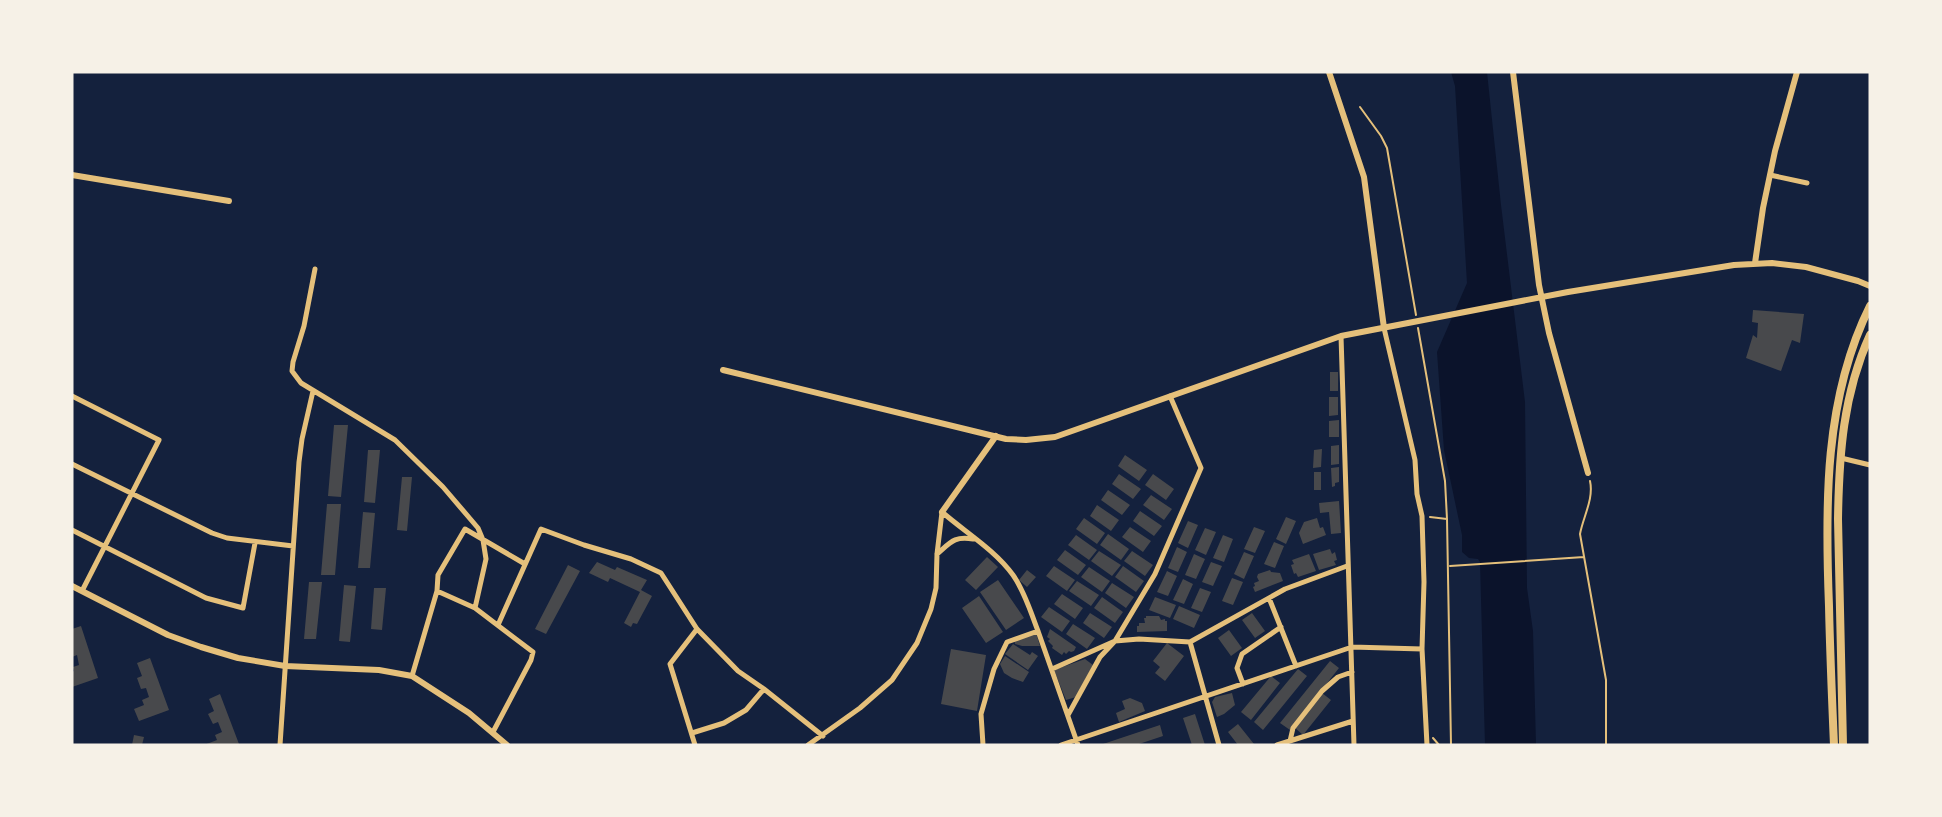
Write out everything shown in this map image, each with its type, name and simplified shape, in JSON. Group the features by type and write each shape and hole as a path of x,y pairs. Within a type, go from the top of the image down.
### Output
{"main road":[{"path":"1834,745 1827,543 1828,480 1843,378 1858,331 1870,306"},
{"path":"1843,745 1838,519 1841,458 1848,400 1870,335"}],"street":[{"path":"1329,72 1364,177 1384,328 1415,460 1417,494 1422,516 1422,649 1427,745"},
{"path":"1513,72 1539,285 1549,333 1588,474"},
{"path":"1755,263 1770,175 1797,72"},
{"path":"72,175 229,201"},
{"path":"1770,175 1807,183"},
{"path":"723,370 1006,439 1026,440 1055,437 1341,335 1567,292 1734,265 1772,262 1806,267 1870,286"},
{"path":"315,269 292,372 301,383 313,391 396,440 443,487 478,528 486,559 475,608"},
{"path":"1341,335 1354,745"},
{"path":"280,745 302,439 313,391"},
{"path":"72,396 159,440 82,592"},
{"path":"1068,715 1100,657 1115,641 1155,574 1201,468 1170,396"},
{"path":"808,745 860,708 892,680 917,643 931,609 936,588 942,512 996,436"},
{"path":"1841,458 1870,465"},
{"path":"72,464 212,533 227,538 293,546"},
{"path":"942,512 994,556 1013,576 1038,631 1078,743"},
{"path":"412,676 438,591 438,575 465,529 525,564"},
{"path":"498,625 541,529 631,559 662,573 697,629 738,671 764,688 823,736"},
{"path":"72,530 206,598 243,608 255,542"},
{"path":"937,554 961,537 974,539"},
{"path":"1052,669 1115,641 1139,639 1190,642 1285,589 1347,566"},
{"path":"72,586 168,635 237,658 285,666 379,670 412,676 469,713 507,745"},
{"path":"438,591 475,608 533,652 493,732"},
{"path":"1269,598 1297,666"},
{"path":"1243,684 1237,668 1242,654 1281,627"},
{"path":"695,745 670,664 697,629"},
{"path":"984,745 981,713 993,669 1007,642 1038,631"},
{"path":"1190,642 1219,745"},
{"path":"1061,745 1078,743 1352,647 1422,649"},
{"path":"1290,741 1293,728 1322,691 1338,677 1352,672"},
{"path":"692,733 735,717 746,710 764,688"},
{"path":"1278,745 1353,721"}],"path":[{"path":"1360,107 1388,148 1416,315"},
{"path":"1418,328 1445,481 1451,745"},
{"path":"1591,487 1580,534 1606,680 1606,745"},
{"path":"1422,516 1447,519"},
{"path":"1448,566 1584,557"}],"water":[{"path":"1451,72 1487,72 1525,402 1527,588 1533,631 1536,745 1485,745 1480,562 1462,552 1462,535 1444,450 1437,352 1467,283 1455,86"}],"building":[{"path":"1753,310 1804,314 1800,343 1792,340 1781,371 1746,358 1753,335 1757,338 1758,323 1752,322"},
{"path":"1330,372 1338,372 1338,391 1330,391"},
{"path":"1329,397 1338,397 1338,415 1329,416"},
{"path":"1339,420 1339,437 1329,437 1329,421"},
{"path":"334,425 348,425 341,497 328,496"},
{"path":"1339,445 1339,464 1331,465 1331,446"},
{"path":"1322,449 1321,467 1313,468 1314,450"},
{"path":"368,450 380,450 375,503 364,502"},
{"path":"1125,455 1147,470 1139,481 1118,466"},
{"path":"1339,467 1339,482 1332,487 1331,468"},
{"path":"1314,472 1321,472 1321,490 1314,490"},
{"path":"1119,474 1141,489 1133,499 1112,484"},
{"path":"1153,474 1174,489 1166,500 1145,485"},
{"path":"402,477 412,477 407,531 397,530"},
{"path":"1108,490 1130,505 1122,515 1101,500"},
{"path":"1151,495 1172,509 1164,520 1143,505"},
{"path":"1339,501 1341,533 1331,534 1329,512 1320,513 1319,503"},
{"path":"327,504 341,504 335,575 321,575"},
{"path":"1097,505 1119,520 1111,531 1090,516"},
{"path":"1140,511 1162,526 1154,536 1133,521"},
{"path":"363,512 375,513 370,568 358,568"},
{"path":"1286,517 1296,521 1286,544 1276,539"},
{"path":"1084,518 1105,533 1097,544 1076,529"},
{"path":"1317,518 1326,535 1303,544 1299,533 1304,522"},
{"path":"1188,521 1198,525 1188,548 1178,543"},
{"path":"1130,527 1151,541 1143,552 1122,537"},
{"path":"1254,527 1265,531 1255,553 1244,549"},
{"path":"1205,528 1216,532 1206,555 1195,550"},
{"path":"1108,534 1129,549 1121,560 1100,545"},
{"path":"1076,535 1097,550 1089,560 1068,545"},
{"path":"1223,535 1233,539 1224,562 1213,558"},
{"path":"1274,542 1284,546 1275,568 1264,564"},
{"path":"1177,547 1187,552 1178,572 1168,568"},
{"path":"1330,549 1332,554 1335,552 1336,565 1319,570 1313,554"},
{"path":"1065,550 1086,565 1078,575 1057,560"},
{"path":"1099,551 1121,565 1112,576 1091,561"},
{"path":"1132,551 1153,565 1145,576 1124,561"},
{"path":"1244,552 1254,556 1244,579 1234,574"},
{"path":"1194,554 1205,559 1196,579 1185,575"},
{"path":"1309,554 1316,571 1298,577 1294,574 1292,560"},
{"path":"987,557 998,567 976,590 965,580"},
{"path":"597,562 647,580 641,590 652,596 637,624 633,623 631,627 624,623 640,592 610,578 608,582 589,573"},
{"path":"1211,562 1222,566 1213,586 1202,582"},
{"path":"568,565 580,571 546,634 535,629"},
{"path":"1054,566 1075,580 1067,591 1046,576"},
{"path":"1123,566 1144,581 1136,592 1115,577"},
{"path":"1089,567 1110,581 1102,592 1081,577"},
{"path":"1027,570 1036,577 1027,587 1019,580"},
{"path":"1270,570 1280,573 1283,581 1255,592 1253,587 1254,583 1259,581 1258,574"},
{"path":"1167,571 1177,576 1168,596 1157,592"},
{"path":"1232,578 1243,582 1233,605 1222,601"},
{"path":"1183,579 1193,584 1184,604 1173,600"},
{"path":"998,580 1024,618 1006,630 980,592"},
{"path":"1077,581 1099,595 1091,606 1069,591"},
{"path":"309,582 322,582 316,639 304,639"},
{"path":"1112,583 1134,597 1126,608 1105,593"},
{"path":"344,585 356,586 350,642 339,641"},
{"path":"374,588 386,588 382,630 371,629"},
{"path":"1200,588 1211,592 1202,612 1191,608"},
{"path":"1062,594 1083,608 1075,619 1054,604"},
{"path":"979,596 1003,632 986,643 962,608"},
{"path":"1102,597 1123,612 1115,623 1094,608"},
{"path":"1155,597 1176,605 1170,618 1149,610"},
{"path":"1179,606 1200,615 1194,628 1173,619"},
{"path":"1049,607 1070,621 1062,632 1041,617"},
{"path":"1090,613 1112,627 1104,638 1083,623"},
{"path":"1252,613 1265,631 1255,638 1242,620"},
{"path":"1146,616 1165,619 1167,631 1137,632 1137,626 1139,623 1145,623"},
{"path":"1073,624 1095,638 1087,649 1066,634"},
{"path":"81,626 98,678 72,687 73,667 79,665 77,655 72,657 72,629"},
{"path":"1050,629 1076,647 1074,651 1066,654 1064,652 1062,655 1052,648 1047,637"},
{"path":"1229,630 1242,648 1231,656 1218,638"},
{"path":"1036,633 1040,646 1015,644 1014,640"},
{"path":"1167,643 1184,656 1165,681 1155,673 1160,667 1153,661"},
{"path":"1013,644 1030,655 1032,652 1038,656 1028,670 1005,654"},
{"path":"951,649 986,655 977,711 941,704"},
{"path":"1005,656 1029,672 1023,682 1004,673 1000,664"},
{"path":"150,658 169,710 139,721 134,709 144,705 142,700 149,697 146,688 141,689 137,678 142,676 137,663"},
{"path":"1085,659 1093,665 1076,697 1066,700 1054,670"},
{"path":"1330,661 1339,668 1290,730 1280,723"},
{"path":"1298,669 1307,676 1263,730 1254,722"},
{"path":"1271,676 1280,683 1251,720 1241,712"},
{"path":"1232,693 1235,705 1217,717 1212,702 1215,697"},
{"path":"1322,693 1331,700 1303,735 1294,727"},
{"path":"220,694 239,744 204,745 217,740 215,735 222,732 218,722 213,724 208,714 214,711 209,699"},
{"path":"1130,698 1142,703 1145,711 1119,722 1116,713 1125,709 1122,701"},
{"path":"1195,714 1205,745 1192,745 1183,718"},
{"path":"1238,724 1254,744 1238,745 1228,732"},
{"path":"1160,725 1163,736 1136,745 1100,745"},
{"path":"134,735 144,737 142,745 132,745"}]}
